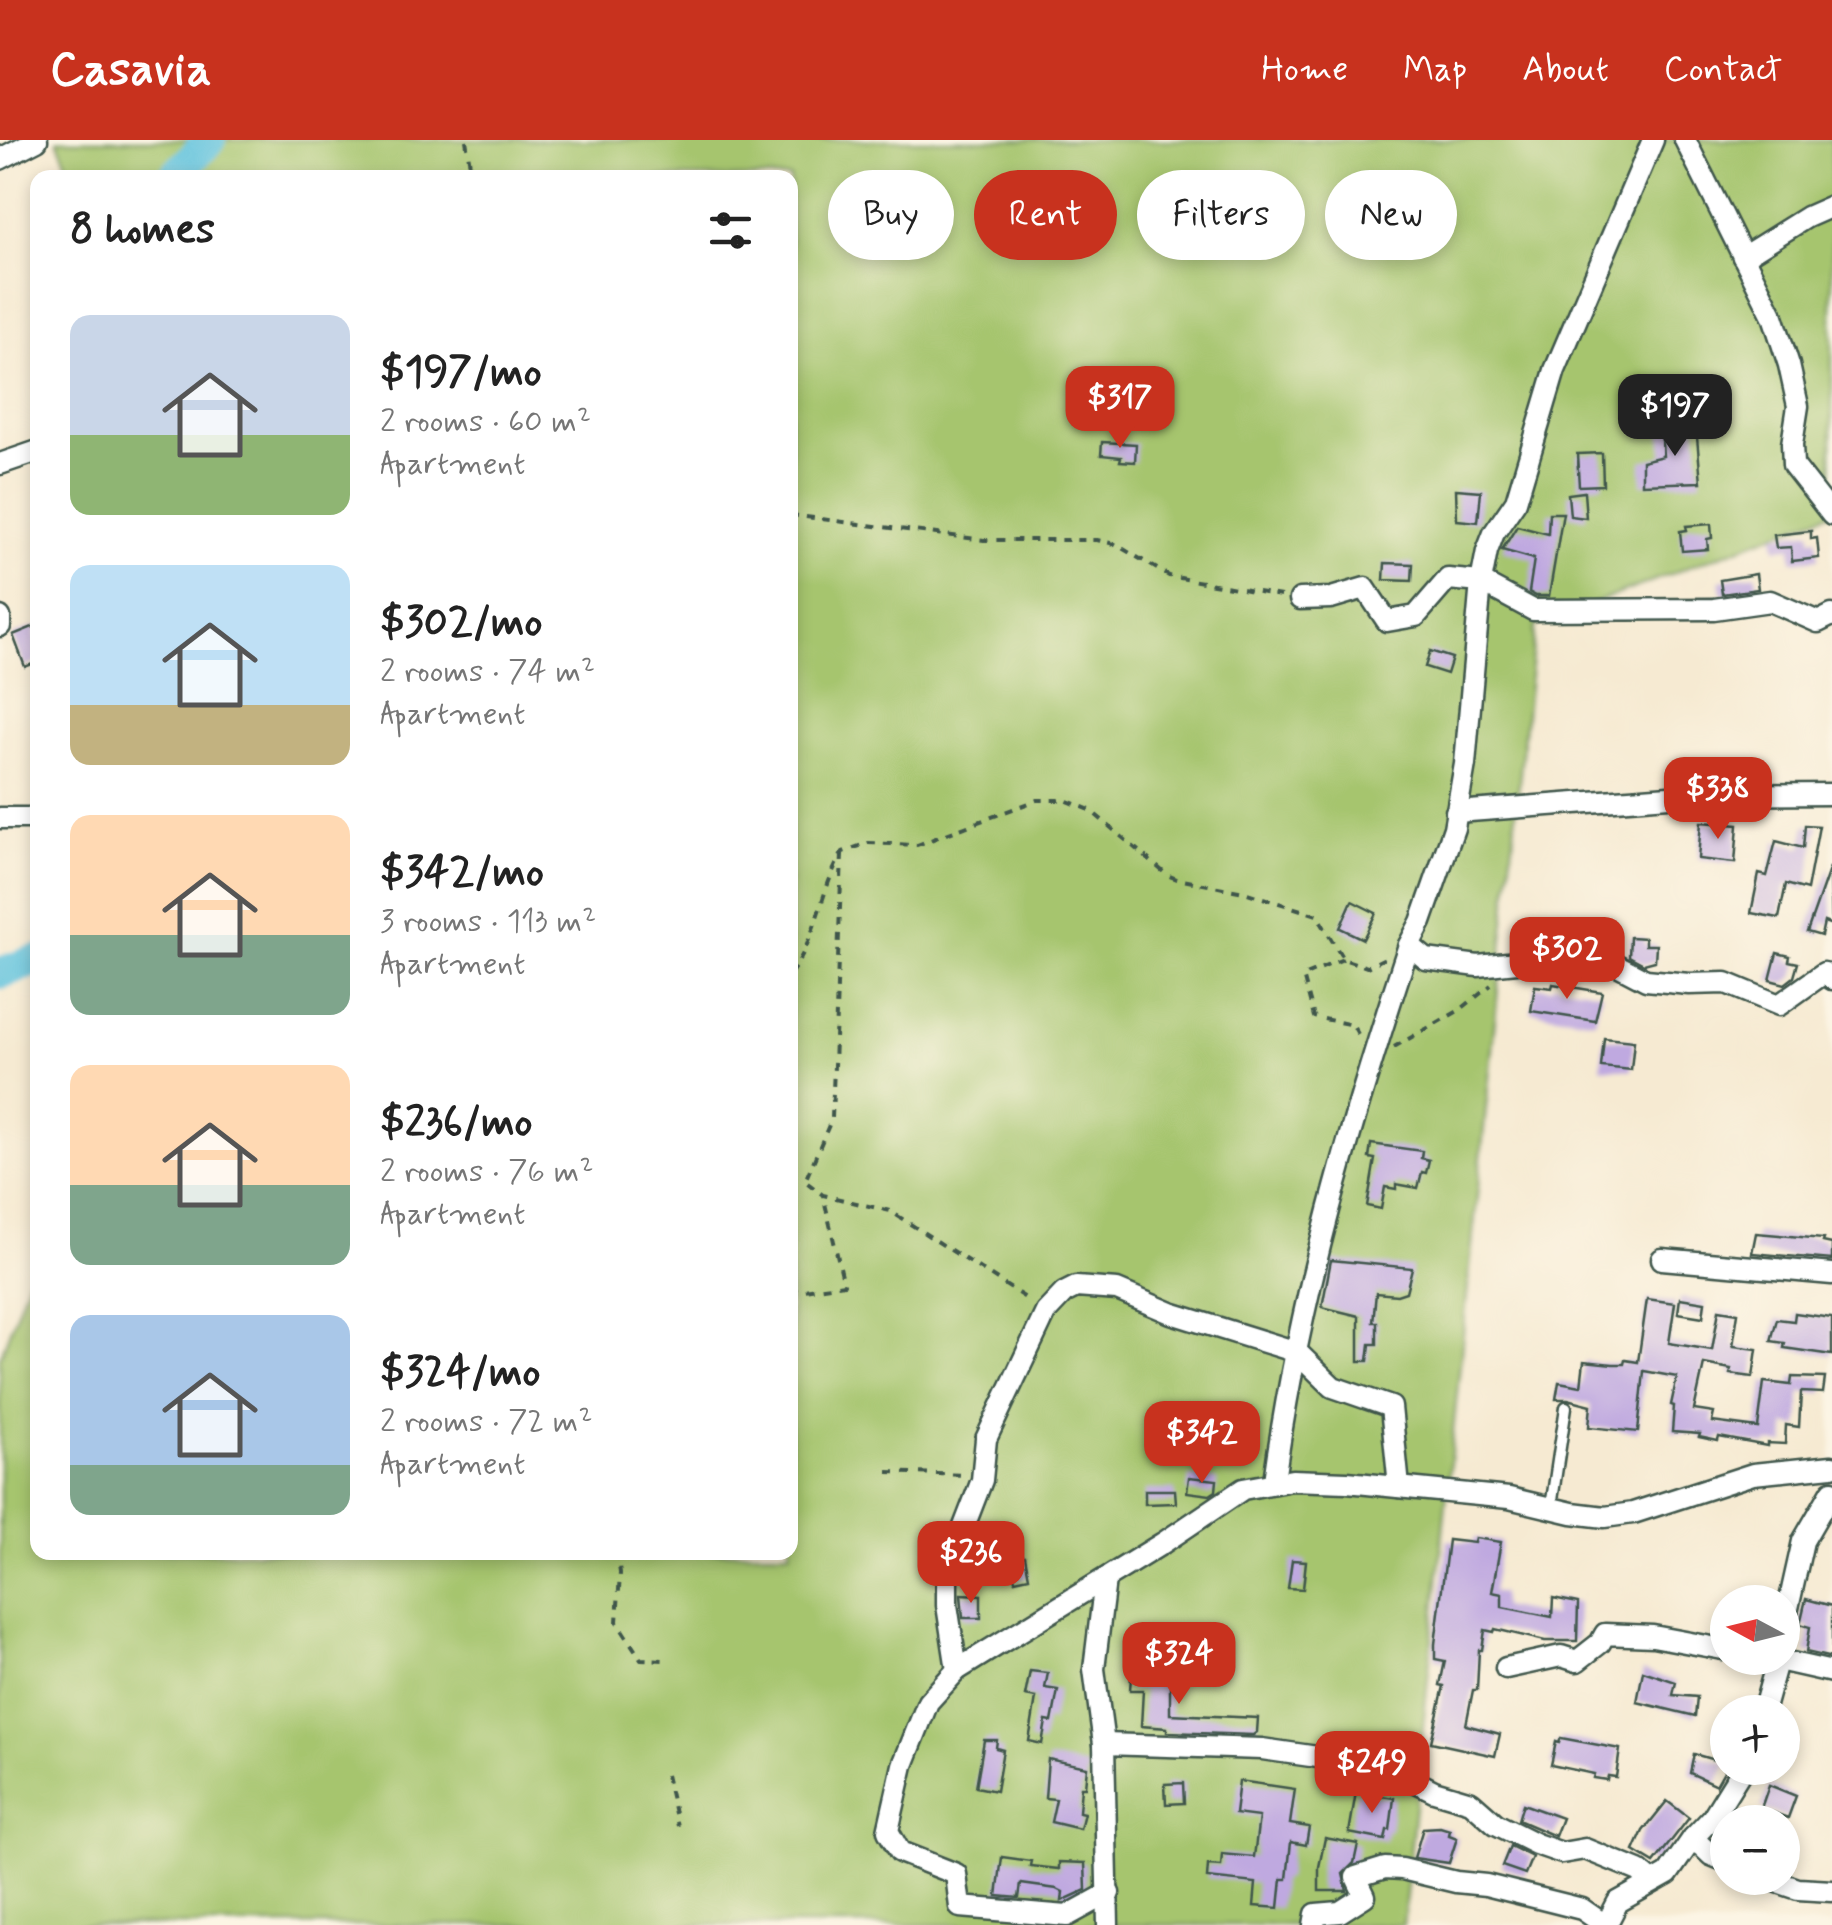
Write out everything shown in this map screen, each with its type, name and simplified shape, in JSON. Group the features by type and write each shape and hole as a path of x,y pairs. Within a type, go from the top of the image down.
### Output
{"street":[{"path":"0,159 36,140"},
{"path":"1274,1481 1296,1352 1330,1197 1409,945 1440,872 1456,812 1465,764 1481,582 1494,533 1516,501 1555,370 1653,140"},
{"path":"1686,140 1773,316 1796,392 1792,464 1832,515"},
{"path":"1743,257 1832,206"},
{"path":"0,464 30,454"},
{"path":"1300,599 1331,598 1365,588 1387,622 1416,616 1448,579 1481,582 1533,610 1714,609 1770,601 1818,622 1832,615"},
{"path":"0,617 0,626"},
{"path":"1456,812 1682,795 1832,794"},
{"path":"0,818 30,818"},
{"path":"1409,945 1426,959 1478,966 1518,962 1541,948 1562,942 1577,944 1646,980 1726,983 1779,1005 1824,973 1832,978"},
{"path":"1662,1259 1832,1274"},
{"path":"957,1670 947,1578 982,1480 986,1439 1046,1312 1064,1293 1076,1287 1116,1290 1171,1314 1296,1352 1333,1387 1391,1407 1399,1486"},
{"path":"1108,1893 1067,1916 960,1907 956,1874 909,1858 892,1842 888,1820 903,1765 928,1702 957,1670 1105,1580 1243,1488 1274,1481 1399,1486 1509,1498 1572,1513 1618,1516 1753,1474 1832,1466"},
{"path":"1794,1585 1804,1541 1832,1491"},
{"path":"1105,1580 1094,1669 1104,1744 1108,1925"},
{"path":"1506,1668 1561,1656 1577,1661 1605,1634 1653,1636 1710,1647"},
{"path":"1800,1665 1832,1672"},
{"path":"1104,1744 1262,1749 1388,1768 1434,1792 1471,1802 1496,1824 1536,1844 1562,1854 1585,1849 1639,1871 1652,1882"},
{"path":"1314,1925 1316,1914 1340,1912 1365,1896 1356,1877 1386,1868 1486,1884 1582,1909 1606,1925 1618,1902 1668,1874 1732,1785"},
{"path":"1692,1838 1710,1853"},
{"path":"1800,1889 1832,1890"}],"lane":[{"path":"1550,1507 1566,1407"}],"path":[{"path":"466,140 471,170"},
{"path":"798,516 984,540 1097,540 1115,544 1169,576 1219,588 1300,599"},
{"path":"798,962 818,903 842,852 868,842 917,845 1037,800 1065,800 1090,810 1176,879 1244,892 1317,916 1343,959 1367,967 1409,945"},
{"path":"842,852 832,1118 805,1181 823,1196 890,1211 1046,1312"},
{"path":"798,1291 844,1284 823,1196"},
{"path":"888,1472 968,1474 982,1480"},
{"path":"617,1560 618,1622 642,1659 664,1660"},
{"path":"666,1774 678,1826"}],"green space":[{"path":"57,140 1832,140 1832,512 1535,626 1403,1925 0,1925 0,1358 30,1274 30,1560 798,1560 798,170 70,170"}],"building":[{"path":"1696,426 1701,482 1642,484 1642,461 1663,456 1661,429"},
{"path":"1102,442 1136,444 1135,462 1101,455"},
{"path":"1602,453 1603,485 1579,486 1577,454"},
{"path":"1456,489 1481,491 1478,522 1457,520"},
{"path":"1584,492 1586,518 1570,516 1568,494"},
{"path":"1549,513 1563,513 1549,596 1536,596 1529,592 1534,559 1502,550 1517,526 1548,534"},
{"path":"1711,524 1708,549 1682,551 1680,531 1687,530 1686,526"},
{"path":"1811,531 1811,539 1817,538 1819,558 1792,561 1791,547 1776,548 1774,535"},
{"path":"1385,563 1413,564 1412,581 1384,580"},
{"path":"1756,574 1758,589 1722,594 1720,580"},
{"path":"30,628 30,665 25,667 13,635"},
{"path":"1430,651 1452,658 1447,674 1425,667"},
{"path":"1701,822 1738,825 1735,863 1698,859"},
{"path":"1805,825 1819,826 1807,890 1786,884 1779,918 1751,913 1759,874 1767,876 1776,841 1803,848"},
{"path":"1830,867 1832,925 1824,922 1821,936 1807,932"},
{"path":"1352,901 1376,913 1363,939 1340,928"},
{"path":"1630,937 1645,938 1645,945 1656,945 1655,961 1644,964 1629,956"},
{"path":"1777,953 1798,963 1794,977 1785,984 1770,980"},
{"path":"1553,984 1602,992 1595,1021 1531,1011 1535,986 1552,988"},
{"path":"1604,1038 1634,1041 1631,1070 1601,1067"},
{"path":"1371,1144 1422,1151 1421,1158 1429,1160 1418,1188 1396,1184 1396,1189 1385,1187 1381,1209 1367,1206 1375,1159 1369,1158"},
{"path":"1756,1233 1824,1239 1823,1242 1832,1244 1832,1260 1752,1253"},
{"path":"1331,1260 1412,1268 1406,1292 1376,1293 1373,1322 1377,1322 1377,1344 1370,1344 1368,1361 1359,1361 1359,1316 1322,1307"},
{"path":"1680,1298 1705,1302 1703,1317 1678,1313"},
{"path":"1647,1299 1675,1303 1669,1343 1712,1350 1719,1310 1738,1313 1733,1346 1757,1349 1753,1377 1704,1364 1694,1410 1714,1413 1712,1422 1758,1428 1764,1382 1791,1385 1792,1377 1825,1378 1823,1393 1801,1392 1799,1427 1786,1425 1785,1444 1767,1446 1719,1437 1718,1441 1699,1437 1700,1434 1672,1432 1671,1405 1677,1377 1644,1371 1638,1432 1589,1427 1591,1405 1556,1399 1559,1382 1581,1386 1584,1361 1638,1362"},
{"path":"1795,1313 1832,1318 1832,1355 1784,1348 1785,1343 1771,1341 1777,1319 1794,1321"},
{"path":"1189,1477 1217,1480 1216,1491 1210,1495 1187,1492"},
{"path":"1145,1490 1175,1490 1176,1503 1145,1504"},
{"path":"1475,1538 1501,1542 1492,1592 1502,1594 1502,1607 1552,1617 1553,1598 1578,1603 1577,1641 1545,1641 1485,1630 1479,1650 1477,1690 1473,1690 1466,1725 1500,1734 1495,1756 1431,1742 1444,1686 1440,1685 1445,1661 1435,1659 1435,1644 1448,1540 1474,1543"},
{"path":"1025,1556 1029,1577 1015,1580 1010,1559"},
{"path":"1292,1560 1306,1561 1303,1589 1288,1588"},
{"path":"961,1594 981,1595 981,1618 963,1618"},
{"path":"1806,1599 1832,1606 1832,1658 1806,1652 1810,1627 1800,1624"},
{"path":"1132,1664 1178,1669 1177,1688 1170,1687 1170,1714 1258,1718 1257,1732 1167,1732 1167,1728 1141,1726 1143,1690 1130,1690"},
{"path":"1030,1671 1048,1673 1045,1688 1058,1690 1052,1722 1046,1721 1042,1744 1029,1741 1036,1698 1025,1696"},
{"path":"1643,1671 1676,1682 1673,1695 1697,1697 1695,1716 1637,1702"},
{"path":"1561,1738 1620,1749 1616,1777 1593,1778 1594,1774 1551,1765 1556,1742"},
{"path":"984,1740 997,1740 996,1748 1003,1750 996,1791 976,1787"},
{"path":"1694,1754 1710,1759 1710,1782 1690,1773"},
{"path":"1048,1759 1087,1767 1085,1787 1081,1787 1079,1812 1084,1813 1080,1829 1051,1822 1056,1799 1045,1798"},
{"path":"1239,1781 1295,1789 1290,1824 1309,1827 1306,1845 1291,1842 1279,1908 1254,1906 1256,1883 1207,1878 1208,1865 1221,1866 1222,1854 1254,1857 1259,1817 1235,1814"},
{"path":"1183,1783 1184,1803 1166,1804 1165,1784"},
{"path":"1769,1785 1796,1796 1793,1805 1762,1805"},
{"path":"1356,1792 1394,1798 1385,1840 1349,1833"},
{"path":"1667,1801 1689,1818 1654,1863 1634,1851 1643,1831"},
{"path":"1523,1804 1562,1818 1555,1836 1518,1820"},
{"path":"1440,1827 1457,1838 1449,1863 1414,1858 1423,1828"},
{"path":"1325,1838 1358,1844 1354,1863 1343,1874 1347,1891 1319,1891"},
{"path":"1510,1846 1532,1857 1525,1874 1502,1866"},
{"path":"1002,1857 1031,1861 1030,1866 1059,1869 1059,1862 1085,1863 1086,1890 1062,1901 1063,1892 1057,1889 1021,1884 1019,1898 997,1896"}],"waterway":[{"path":"181,170 210,140"},
{"path":"0,973 30,963"}]}
